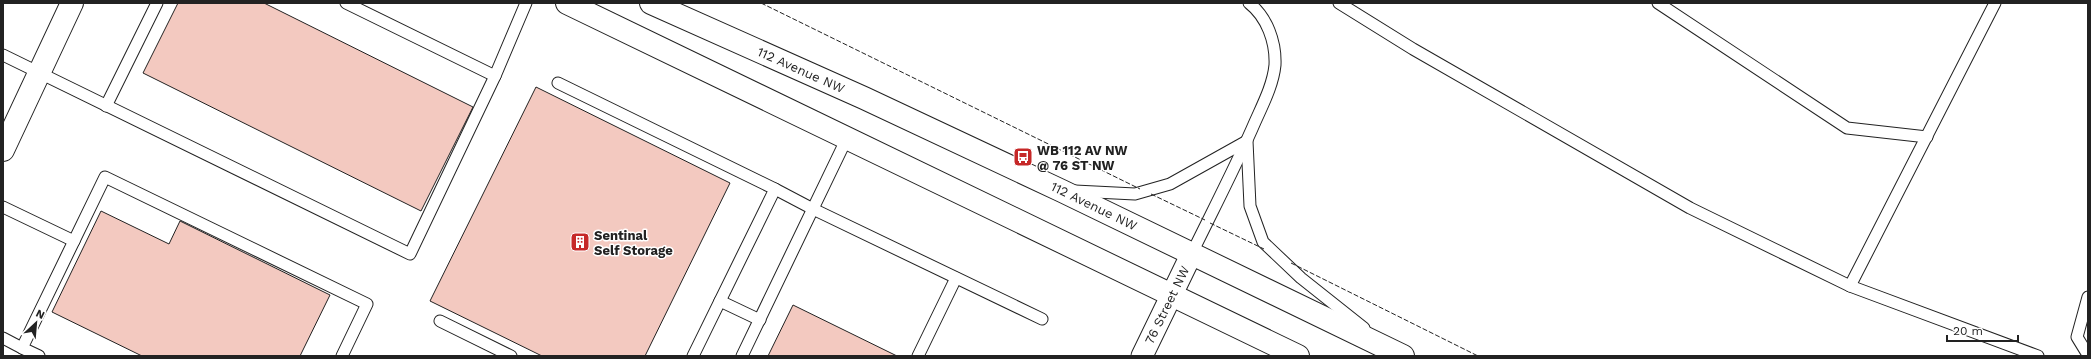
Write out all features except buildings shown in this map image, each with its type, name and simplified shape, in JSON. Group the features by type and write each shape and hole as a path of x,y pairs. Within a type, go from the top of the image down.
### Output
{"street":[{"path":"3,150 72,3"},
{"path":"567,3 1298,356"},
{"name":"112 Avenue NW","path":"651,3 864,98 1192,253 1398,353"},
{"name":"76 Street NW","path":"1142,356 1192,253"}],"lane":[{"path":"106,106 157,3"},
{"path":"346,3 496,76"},
{"path":"3,55 39,74 410,254 496,76 526,3"},
{"path":"1192,253 1247,141 1272,82 1275,65 1273,40 1257,10 1249,3"},
{"path":"1339,3 1413,49 1690,208 1850,286 2038,356"},
{"path":"1658,3 1847,128 1927,137"},
{"path":"1850,286 1995,3"},
{"path":"558,83 813,209 1042,319"},
{"path":"742,356 847,138"},
{"path":"1062,191 1135,194 1170,184 1247,141"},
{"path":"1247,141 1250,206 1263,242 1301,278 1398,353"},
{"path":"22,348 105,177 367,304 342,356"},
{"path":"693,356 775,189"},
{"path":"3,207 74,241"},
{"path":"918,356 956,278"},
{"path":"2088,297 2077,336 2088,355"},
{"path":"720,301 760,320"},
{"path":"440,321 511,356"},
{"path":"3,338 39,356"}],"fence":[{"path":"761,3 1140,189"},
{"path":"1151,194 1205,220"},
{"path":"1210,223 1264,249"},
{"path":"1291,263 1478,356"}],"place":[{"name":"WB 112 AV NW @ 76 ST NW","path":"1023,157"},
{"name":"Sentinal Self Storage","path":"580,242"}]}
